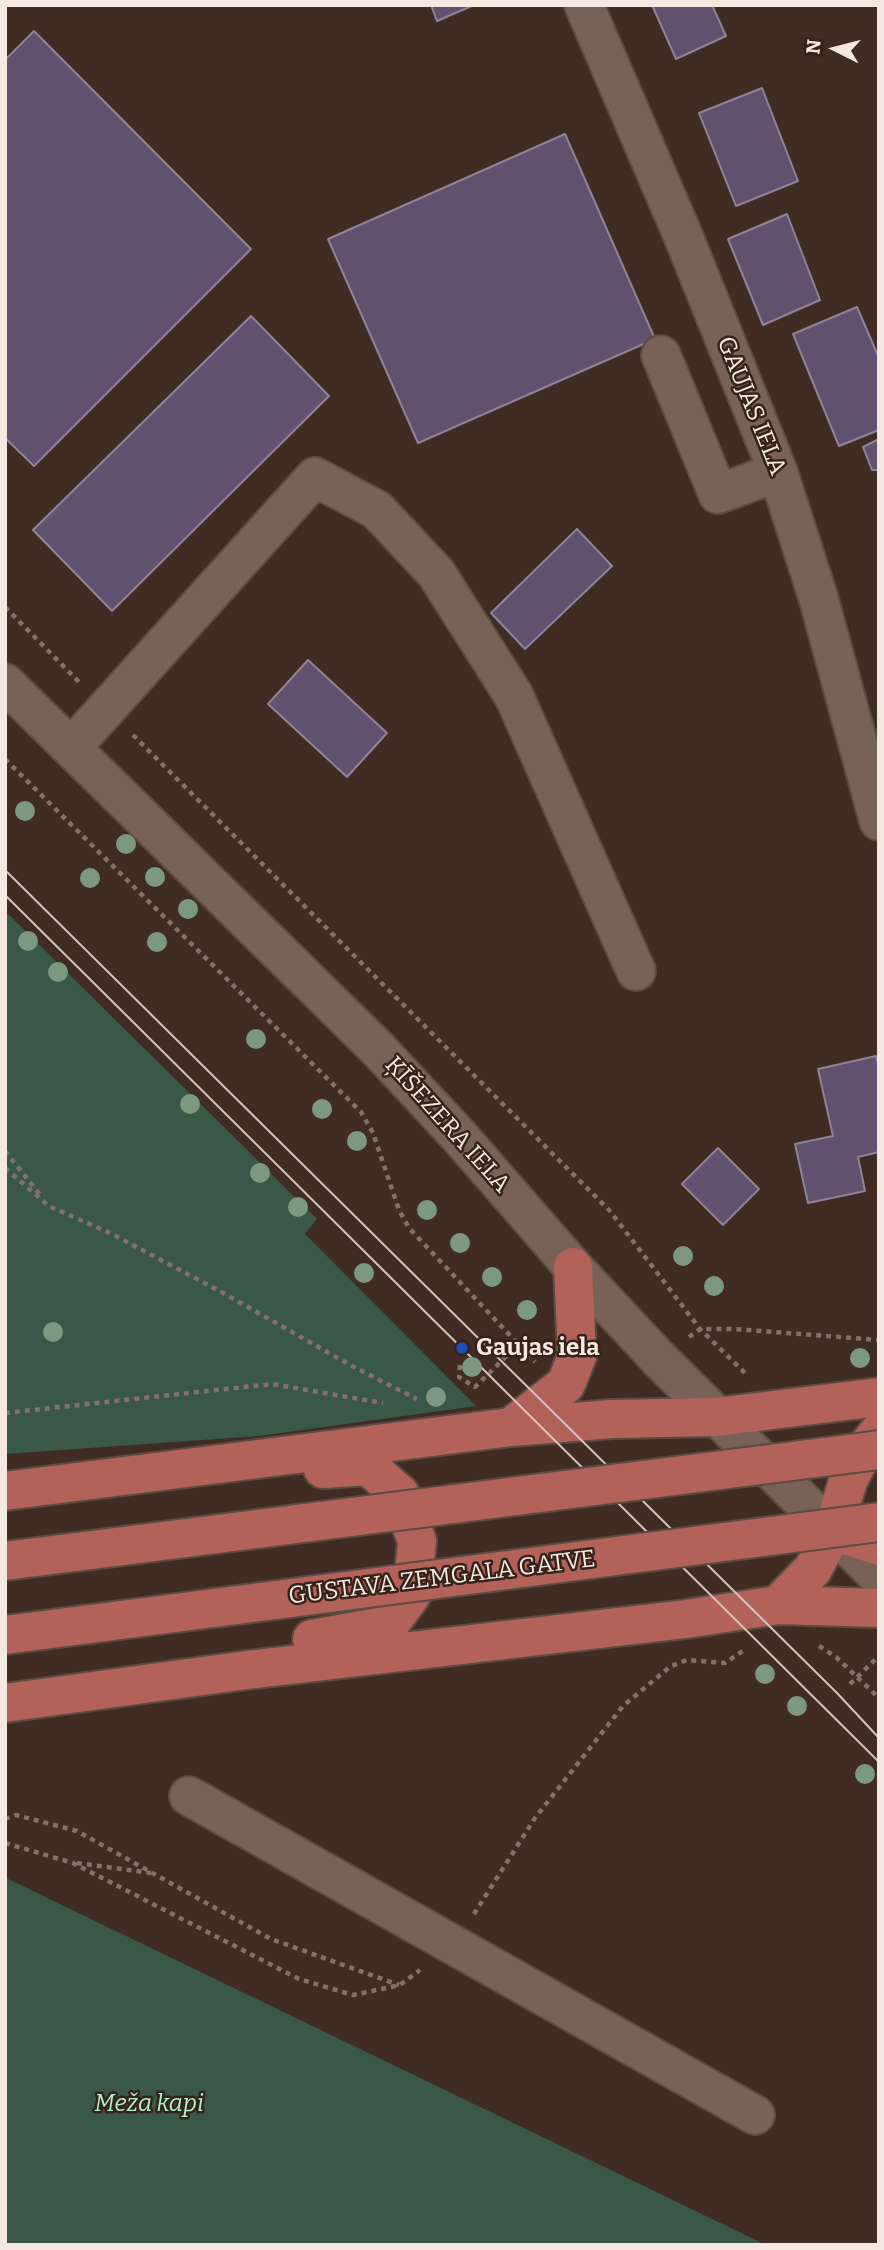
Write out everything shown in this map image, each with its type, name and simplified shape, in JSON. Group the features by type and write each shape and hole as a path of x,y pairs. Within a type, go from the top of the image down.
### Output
{"main road":[{"path":"511,1427 566,1384 577,1356 573,1267"},
{"path":"5,1491 511,1427 612,1419 716,1417 879,1397"},
{"path":"778,1605 813,1569 833,1531 848,1481 862,1453 879,1432"},
{"path":"5,1561 879,1450"},
{"path":"236,1462 299,1471 368,1466 400,1494 417,1541 412,1594 389,1625 310,1639 247,1670"},
{"name":"GUSTAVA ZEMGALA GATVE","path":"5,1635 879,1522"},
{"path":"833,1531 879,1546"},
{"path":"5,1703 247,1670 686,1619 778,1605 879,1608"}],"street":[{"name":"GAUJAS IELA","path":"584,5 689,251 778,472 823,611 879,821"},
{"path":"661,355 718,494 778,472"},
{"path":"71,748 315,477 377,510 436,573 514,696 636,971"},
{"name":"ĶĪŠEZERA IELA","path":"5,684 378,1049 459,1136 573,1267 716,1417 879,1577"},
{"path":"189,1796 755,2115"}],"path":[{"path":"5,607 610,1211 700,1329 879,1340"},
{"path":"5,759 361,1112 373,1133 399,1210 409,1228 536,1363"},
{"path":"5,1151 49,1206"},
{"path":"5,1168 49,1206 113,1234 422,1402"},
{"path":"460,1365 459,1377 475,1387 520,1343"},
{"path":"5,1413 272,1384 392,1404"},
{"path":"73,1863 299,1979 353,1995 400,1985 454,1945 536,1818 626,1702 671,1666 687,1660 725,1663 744,1650 754,1649"},
{"path":"850,1684 879,1656"},
{"path":"858,1676 879,1698"},
{"path":"5,1819 16,1815 77,1831 271,1939 400,1985"},
{"path":"5,1843 73,1863 156,1874"}],"green space":[{"path":"5,911 317,1219 305,1234 476,1406 259,1436 5,1454"},
{"name":"Meža kapi","path":"6,1878 766,2245 5,2245"}],"building":[{"path":"431,5 474,5 437,21"},
{"path":"652,5 712,5 726,36 676,59"},
{"path":"34,31 251,249 34,466 5,438 5,60"},
{"path":"762,88 798,181 736,206 699,113"},
{"path":"565,134 655,339 418,443 328,239"},
{"path":"787,214 820,300 763,325 728,239"},
{"path":"857,307 879,358 879,430 839,446 793,334"},
{"path":"251,316 329,396 112,611 33,530"},
{"path":"879,439 879,470 872,470 863,447"},
{"path":"577,529 612,566 525,649 491,613"},
{"path":"308,660 387,733 347,777 268,704"},
{"path":"876,1056 879,1068 879,1152 858,1157 865,1191 808,1203 795,1144 833,1136 818,1069"},
{"path":"718,1148 759,1189 723,1225 682,1184"}],"tram line":[{"path":"5,870 837,1693 879,1738"},
{"path":"5,895 879,1762"}],"place":[{"name":"Gaujas iela","path":"462,1348"}]}
